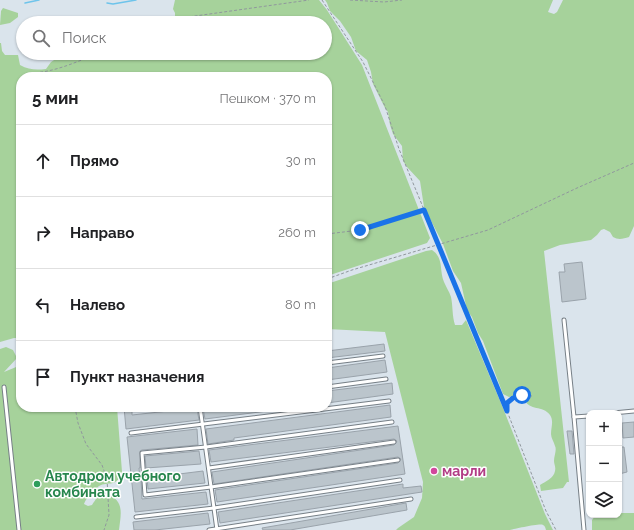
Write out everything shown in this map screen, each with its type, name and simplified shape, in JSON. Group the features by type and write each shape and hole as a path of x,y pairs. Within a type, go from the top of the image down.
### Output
{"lane":[{"path":"564,320 584,530"},
{"path":"332,363 383,356"},
{"path":"332,386 386,379"},
{"path":"4,387 19,530"},
{"path":"332,408 390,401"},
{"path":"622,412 634,411"},
{"path":"201,412 217,530"},
{"path":"131,433 300,412"},
{"path":"574,417 586,416"},
{"path":"392,422 142,454 145,495 398,460"},
{"path":"209,468 394,442"},
{"path":"136,517 214,508 400,480"},
{"path":"209,530 217,530 411,499"}],"path":[{"path":"195,16 309,0"},
{"path":"322,0 363,62 385,106 399,149 507,411 546,511 556,530"},
{"path":"350,0 384,2 402,0"},
{"path":"42,72 50,71 83,60"},
{"path":"332,277 488,230 634,163"},
{"path":"332,233 360,230 424,210"},
{"path":"507,411 507,403 513,398 522,395 532,396"},
{"path":"76,412 78,423 86,444 102,464 108,479 109,515 104,530"}],"green space":[{"path":"175,0 319,0 331,16 175,16 173,9"},
{"path":"325,0 553,0 548,12 554,14 557,12 563,0 634,0 634,226 629,237 627,238 615,238 610,232 604,229 591,240 560,245 544,251 569,482 567,482 563,488 541,491 540,485 551,478 555,470 554,461 556,449 551,436 551,417 544,410 530,406 525,400 528,394 526,393 509,397 503,394 483,341 478,333 472,317 467,310 461,283 453,271 443,244 424,207 420,181 403,161 402,146 393,134 388,112 373,84 367,60 356,51 351,37 340,21 330,11"},
{"path":"3,8 18,13 18,16 16,16 16,18 10,23 0,25 1,11"},
{"path":"332,18 362,65 430,238 427,243 332,274 332,72 16,72 16,338 0,342 0,43 2,51 5,55 16,55 16,60 19,60 20,65 26,68 46,69 54,60 332,60"},
{"path":"432,250 436,253 440,260 443,278 451,297 455,325 462,325 466,320 545,514 553,530 546,530 543,525 533,525 510,530 396,530 414,517 422,498 423,482 385,332 332,329 332,282"},
{"name":"Автодром учебного комбината","path":"6,347 13,350 16,356 16,359 4,372 16,367 16,412 117,412 122,472 118,480 115,482 99,486 92,492 84,504 88,506 92,505 99,496 105,493 116,499 119,503 121,513 119,530 0,530 0,349"},
{"path":"622,513 634,513 634,530 592,530 592,520 594,518 622,518"}],"building":[{"path":"582,262 586,299 562,302 559,272 565,272 564,264"},
{"path":"384,344 385,351 332,357 332,350"},
{"path":"385,360 387,372 332,379 332,367"},
{"path":"392,383 393,394 332,402 332,390"},
{"path":"390,405 391,417 234,438 234,440 208,444 206,429"},
{"path":"124,412 132,412 132,415 159,412 198,412 199,420 126,429"},
{"path":"204,412 259,412 205,419"},
{"path":"634,422 634,437 623,438 622,423"},
{"path":"398,426 405,474 217,502 215,490 398,463 401,459 398,457 214,484 212,472 394,445 397,441 394,439 211,462 209,450"},
{"path":"197,429 198,445 140,451 139,468 142,499 206,492 208,504 135,512 127,437"},
{"path":"567,431 572,431 574,454 570,454"},
{"path":"622,447 624,447 627,472 622,473"},
{"path":"199,451 201,464 146,468 145,456"},
{"path":"203,471 205,483 148,489 147,478"},
{"path":"403,484 403,488 421,486 422,492 220,523 218,512"},
{"path":"406,503 407,510 290,530 263,530 262,528"},
{"path":"208,513 210,524 155,530 134,530 133,522"}],"waterway":[{"path":"25,3 39,0"},
{"path":"107,3 113,4 136,0"}],"place":[{"name":"марли","path":"434,471"},
{"name":"Автодром учебного комбината","path":"37,484"}],"route":[{"path":"360,230 424,210 507,411 507,403 513,398 522,395"}]}
